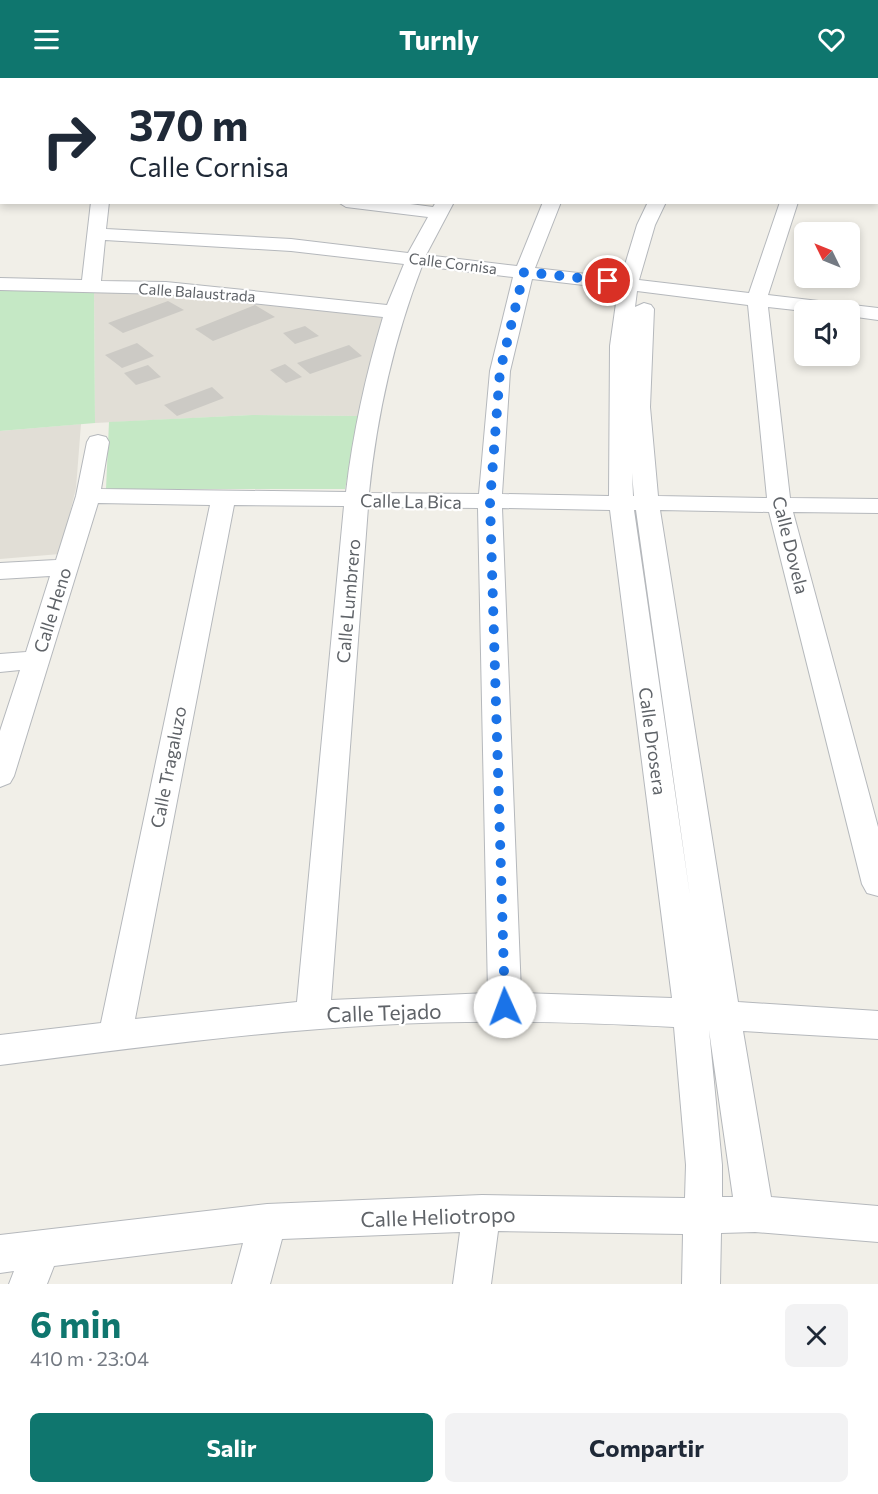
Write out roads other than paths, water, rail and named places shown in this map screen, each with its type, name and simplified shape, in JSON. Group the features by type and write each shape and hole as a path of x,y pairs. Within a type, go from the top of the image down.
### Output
{"street":[{"path":"91,285 100,204"},
{"path":"378,204 442,208"},
{"path":"505,1007 490,502 500,371 524,272 551,204"},
{"name":"Calle Drosera","path":"638,284 646,225 656,204"},
{"name":"Calle Drosera","path":"674,204 638,284 620,346 619,429 724,1016 755,1214"},
{"name":"Calle Dovela","path":"788,204 757,299 779,503 878,884"},
{"name":"Calle Lumbrero","path":"313,1014 356,500 371,401 393,312 415,259 442,208"},
{"name":"Calle Cornisa","path":"98,234 291,245 878,313"},
{"name":"Calle Balaustrada","path":"0,284 91,285 246,295 393,312"},
{"name":"Calle Heno","path":"0,775 88,496 98,442"},
{"name":"Calle La Bica","path":"88,496 878,506"},
{"name":"Calle Tragaluzo","path":"115,1036 223,499"},
{"name":"Calle Drosera","path":"634,503 690,1012 704,1165 701,1284"},
{"path":"0,572 66,567"},
{"path":"0,663 37,660"},
{"name":"Calle Tejado","path":"0,1050 313,1014 505,1007 690,1012 724,1016 878,1024"},
{"path":"472,1284 482,1213"},
{"name":"Calle Heliotropo","path":"0,1254 267,1222 482,1213 703,1216 755,1214 878,1224"},
{"path":"251,1284 267,1222"},
{"path":"28,1284 41,1250"}]}
